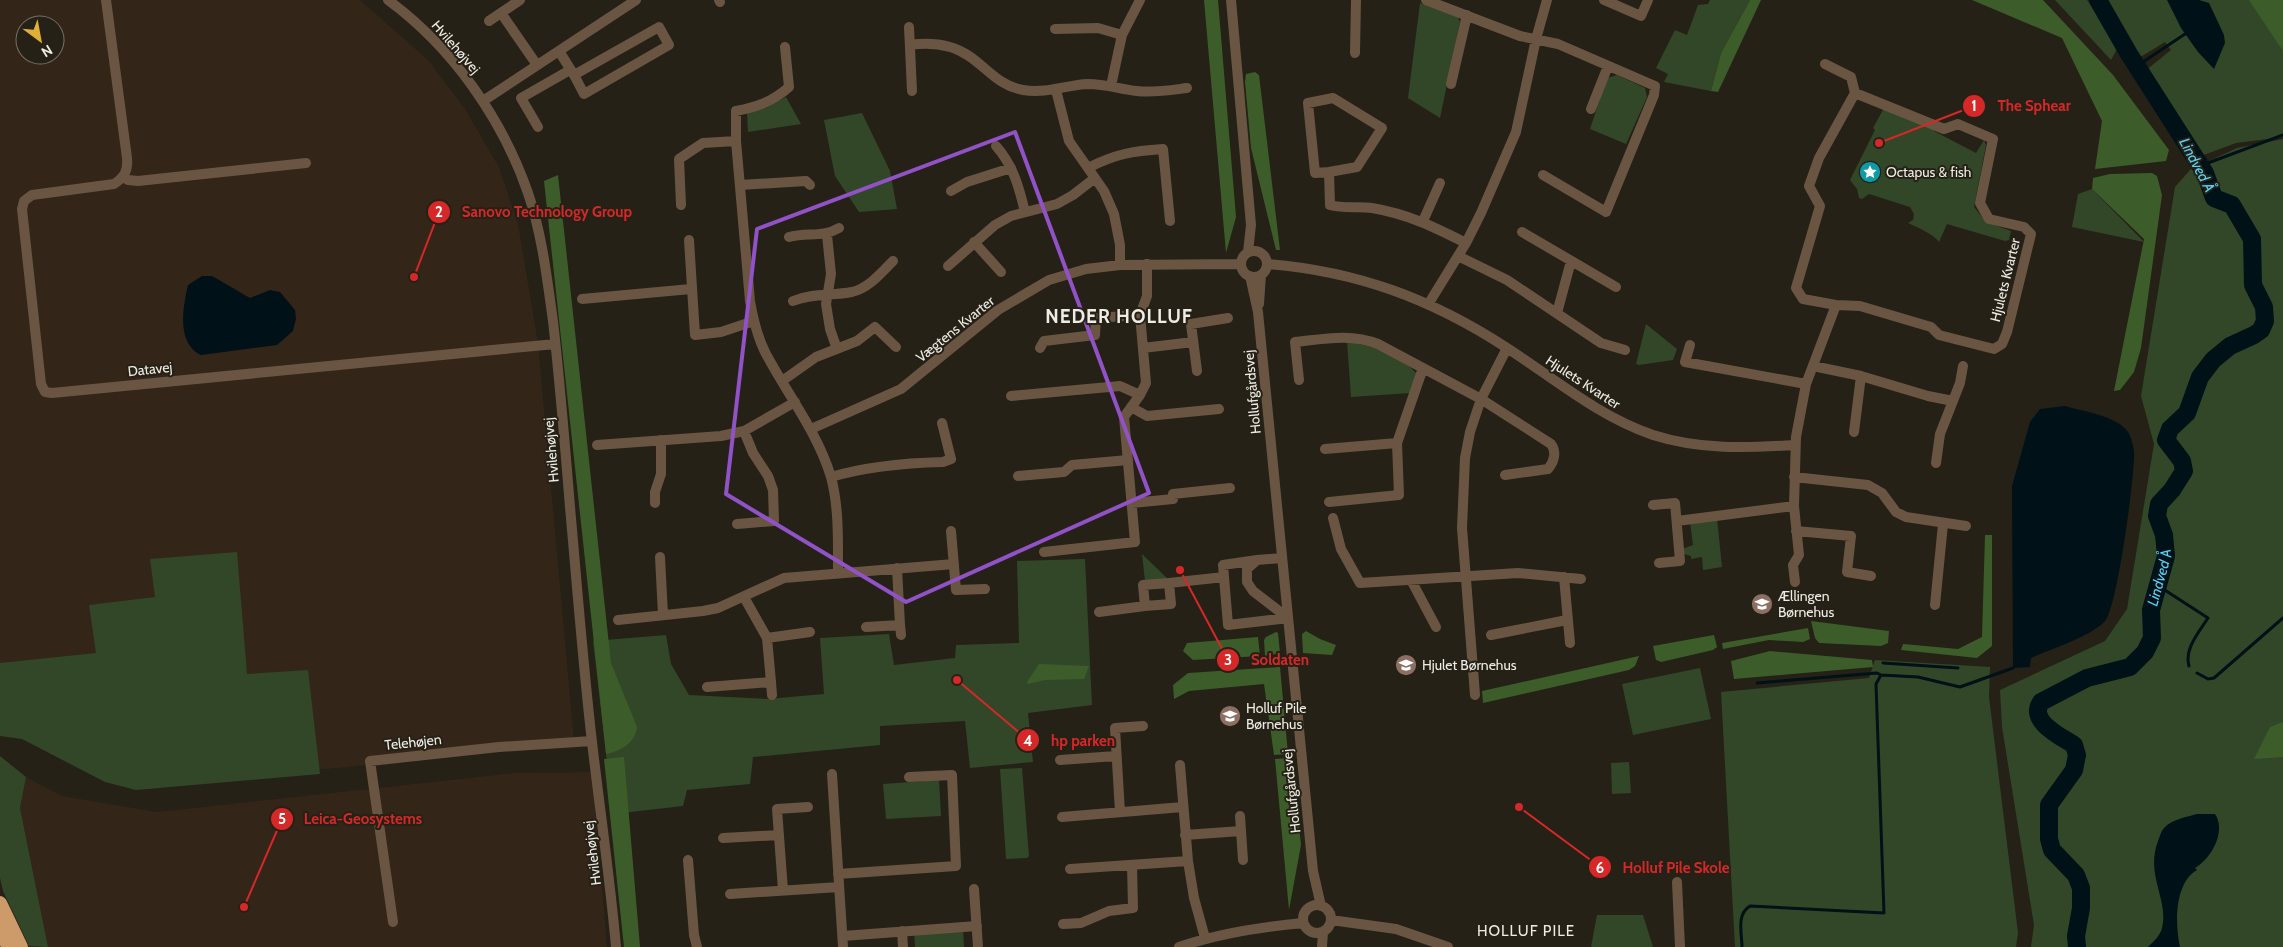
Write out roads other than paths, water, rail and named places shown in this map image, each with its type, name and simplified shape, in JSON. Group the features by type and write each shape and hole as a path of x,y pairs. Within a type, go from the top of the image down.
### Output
{"highway":[{"path":"0,902 21,947"},
{"path":"0,922 8,947"}],"street":[{"path":"106,0 128,167 124,177"},
{"name":"Hvilehøjvej","path":"388,0 431,36 483,101 510,152 528,192 547,274 592,741 607,852 616,947"},
{"path":"489,21 520,0"},
{"path":"483,101 636,0"},
{"path":"1111,86 1122,35 1140,0"},
{"path":"1231,0 1254,252"},
{"path":"1355,53 1356,0"},
{"path":"1426,0 1520,36 1558,44 1655,86 1654,95 1606,212 1543,175"},
{"path":"1429,303 1466,243 1516,132 1536,39 1547,0"},
{"path":"1604,0 1641,16 1648,0"},
{"path":"501,13 537,65"},
{"path":"1451,84 1467,15"},
{"path":"538,127 522,98 572,73 659,27 669,44 584,94 572,73 559,51"},
{"path":"909,27 912,91"},
{"path":"1055,29 1098,28 1122,35"},
{"path":"910,45 930,42 953,48 969,56 994,78 1022,90 1056,90 1086,84 1138,91 1187,88"},
{"path":"785,48 789,87 775,100 758,107 736,111 736,141 750,301 754,321 764,350 811,429 830,477 836,513 838,572"},
{"path":"1825,64 1851,77 1855,93"},
{"path":"1591,109 1608,66"},
{"path":"1056,90 1069,141 1095,178 1114,214 1120,245 1120,265"},
{"name":"Hjulets Kvarter","path":"1855,93 1944,129 1958,124 1993,139 1980,203 1989,219 2024,227 2030,234 2007,332 2002,344 1994,349 1939,335 1931,327 1860,306 1836,305 1803,299 1796,288 1820,206 1809,186 1819,158 1855,93"},
{"path":"1333,98 1382,128 1357,167 1329,172 1315,173 1308,103 1333,98"},
{"path":"681,205 679,159 703,143 736,141"},
{"path":"996,146 1018,182 1026,212"},
{"path":"1088,168 1124,152 1163,148 1170,221"},
{"name":"Datavej","path":"306,163 138,181 128,180 124,177 114,184 36,194 27,198 21,212 41,387 45,392 52,393 555,344"},
{"path":"951,191 967,182 1011,168"},
{"path":"1329,172 1330,205 1366,207 1423,221 1466,243"},
{"path":"948,266 995,225 1026,212 1057,204 1095,178"},
{"path":"740,185 806,181 810,185"},
{"path":"1423,221 1440,183"},
{"path":"789,237 799,234 826,235 839,228"},
{"path":"1522,232 1616,288"},
{"path":"826,235 831,274 826,304 830,328 837,348"},
{"path":"689,240 695,336 721,332 754,321"},
{"path":"974,242 1001,272"},
{"path":"1254,252 1265,256 1268,264 1262,275 1250,276 1243,271 1241,264 1243,257 1254,252"},
{"path":"1458,256 1507,280 1601,343 1625,350"},
{"path":"793,301 806,296 852,292 864,287 893,261"},
{"path":"1557,313 1571,261"},
{"path":"1044,552 1135,542 1124,417 1146,383 1140,315 1147,296 1147,264"},
{"name":"Vægtens Kvarter","path":"811,429 901,389 998,310 1049,280 1086,270 1120,265 1241,264"},
{"name":"Hjulets Kvarter","path":"1268,264 1345,275 1386,286 1429,303 1469,324 1507,348 1601,412 1653,434 1677,441 1719,448 1754,449 1795,445"},
{"name":"Hollufgårdsvej","path":"1258,312 1262,275"},
{"name":"Hollufgårdsvej","path":"1250,276 1258,312 1316,906"},
{"path":"582,299 691,289"},
{"path":"1796,582 1793,565 1799,555 1794,506 1795,445 1806,384 1836,305"},
{"path":"1040,348 1044,341 1095,335 1096,318 1140,315"},
{"path":"1196,371 1191,324 1228,318"},
{"name":"Vægtens Kvarter","path":"782,380 816,357 857,341 875,327 896,347"},
{"path":"1299,380 1295,342 1351,337 1365,339 1480,399 1551,444 1554,449 1555,455 1548,469 1505,475"},
{"path":"1143,348 1193,342"},
{"path":"1690,345 1685,362 1806,384"},
{"path":"1475,695 1462,528 1464,475 1470,432 1480,399 1507,348"},
{"path":"1813,366 1862,376 1928,396 1953,401"},
{"path":"1936,464 1940,434 1960,383 1963,366"},
{"path":"1329,502 1399,495 1397,443 1423,368"},
{"path":"1854,432 1862,376"},
{"path":"1011,396 1120,386 1140,395"},
{"path":"597,445 721,436 744,431 795,402"},
{"path":"1131,407 1147,416 1219,409"},
{"path":"830,477 856,470 888,465 944,462 951,459 942,423"},
{"path":"737,524 774,521 773,490 768,476 753,453 744,431"},
{"path":"655,503 655,492 661,474 660,440"},
{"path":"1324,449 1397,443"},
{"path":"1018,476 1064,472 1072,465 1128,460"},
{"path":"1794,477 1868,485 1882,493 1896,512 1906,517 1942,524 1966,526"},
{"path":"1132,503 1173,498 1173,494 1230,488"},
{"path":"1653,505 1675,503 1680,561 1660,563"},
{"path":"1677,521 1794,506"},
{"path":"1333,518 1341,549 1360,583 1518,573 1581,579"},
{"path":"1935,605 1942,524"},
{"path":"951,531 956,590 985,589"},
{"path":"1796,531 1851,536 1847,572 1871,576"},
{"path":"660,557 663,615"},
{"path":"1282,558 1223,565 1228,625 1288,618"},
{"path":"1257,560 1247,569 1247,582 1253,591 1288,618"},
{"path":"618,620 718,608 784,578 838,572 954,564"},
{"path":"866,627 900,630 896,568"},
{"path":"1145,606 1143,585 1224,577"},
{"path":"1564,577 1570,643"},
{"path":"1411,580 1436,627"},
{"path":"1099,612 1171,604 1169,583"},
{"path":"744,597 767,638 772,695"},
{"path":"1491,635 1567,620"},
{"path":"767,638 810,632"},
{"path":"707,686 771,682"},
{"path":"1120,812 1115,728 1143,726"},
{"name":"Telehøjen","path":"393,922 370,761 499,747 592,741"},
{"path":"1060,760 1116,756"},
{"path":"1180,764 1188,861 1194,898 1205,938"},
{"path":"832,774 843,947"},
{"path":"838,874 956,866 952,774 908,777"},
{"path":"783,890 777,809 808,807"},
{"path":"1062,817 1183,808"},
{"path":"1240,816 1243,860"},
{"path":"1185,835 1241,831"},
{"path":"722,838 779,834"},
{"path":"688,860 694,935 698,947"},
{"path":"1070,870 1188,861"},
{"path":"1063,924 1081,923 1109,912 1134,908 1132,865"},
{"path":"1677,882 1680,947"},
{"path":"730,894 839,886"},
{"path":"974,890 978,947"},
{"path":"1316,906 1329,911 1331,920 1329,927 1318,933 1307,929 1303,923 1304,914 1316,906"},
{"path":"1331,920 1375,924 1396,929 1448,947"},
{"path":"1179,947 1205,938 1258,928 1303,923"},
{"path":"843,936 977,926"},
{"path":"902,931 903,947"},
{"path":"1318,933 1318,947"},
{"path":"1318,933 1322,947"}],"waterway":[{"name":"Lindved Å","path":"2077,947 2076,936 2081,908 2081,888 2076,875 2052,850 2049,839 2049,805 2074,770 2077,755 2074,745 2042,722 2038,709 2041,702 2087,678 2130,667 2145,652 2152,638 2151,610 2166,556 2164,535 2157,516 2159,504 2172,490 2184,471 2182,461 2166,440 2170,429 2187,413 2200,377 2213,360 2230,346 2261,330 2265,321 2264,307 2253,285 2252,239 2232,205 2214,198 2205,173 2129,54 2098,0"},
{"path":"2137,66 2185,34"},
{"path":"2200,166 2283,135"},
{"path":"2157,585 2208,618 2190,647 2189,666"},
{"path":"2197,673 2208,679 2214,678 2283,618"},
{"path":"1883,663 1958,668"},
{"path":"1742,947 1741,919 1750,906 1884,913 1876,684 1881,675 1918,677 1960,687 2013,668"},
{"path":"1757,683 1877,673 1881,675"}],"place":[{"name":"The Sphear","path":"1879,143"},
{"name":"Octapus & fish","path":"1870,172"},
{"name":"Sanovo Technology Group","path":"414,277"},
{"name":"Soldaten","path":"1180,570"},
{"name":"Ællingen Børnehus","path":"1762,604"},
{"name":"Hjulet Børnehus","path":"1406,665"},
{"name":"hp parken","path":"957,680"},
{"name":"Holluf Pile Børnehus","path":"1230,716"},
{"name":"Holluf Pile Skole","path":"1519,807"},
{"name":"Leica-Geosystems","path":"244,907"}],"district":[{"name":"NEDER HOLLUF","path":"1119,316"},
{"name":"HOLLUF PILE","path":"1526,931"}]}
